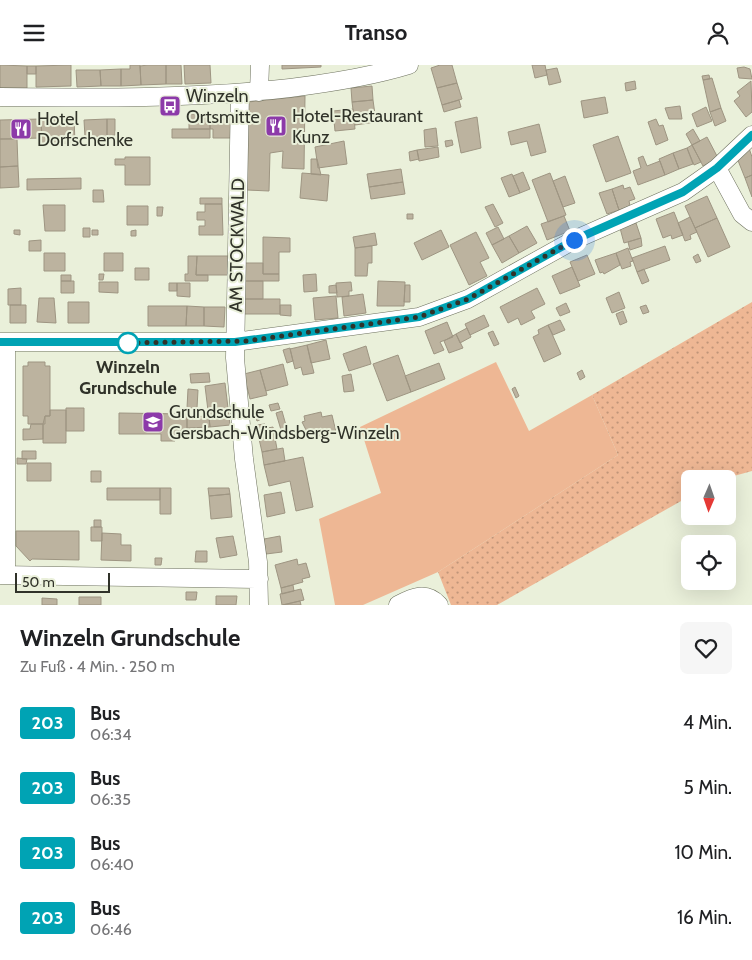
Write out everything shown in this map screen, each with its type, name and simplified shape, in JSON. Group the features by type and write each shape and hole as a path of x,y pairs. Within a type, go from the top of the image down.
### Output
{"street":[{"path":"259,92 260,65"},
{"path":"0,97 160,97 259,92 367,76 409,65"},
{"name":"AM STOCKWALD","path":"240,93 235,342 240,419 259,579 259,605"},
{"path":"259,579 3,575 3,342 235,342 393,321 442,310 468,299 574,240 683,192 717,168 752,135"},
{"path":"717,168 742,214 752,222"},
{"path":"398,605 420,595 433,599 439,605"}],"shaded area":[{"path":"752,302 752,471 736,475 736,470 681,470 681,501 497,605 451,605 438,572 618,455 592,395"},
{"path":"496,362 529,431 592,395 618,455 438,572 363,605 335,605 319,519 381,493 360,427"}],"building":[{"path":"0,65 27,66 27,88 0,88"},
{"path":"71,65 71,86 36,87 36,66"},
{"path":"130,65 140,65 141,85 121,86 121,69 130,69"},
{"path":"166,65 166,84 141,85 140,66"},
{"path":"166,65 181,65 182,84 166,84"},
{"path":"184,65 210,65 211,83 185,84"},
{"path":"282,65 321,65 321,67 282,69"},
{"path":"440,65 452,65 457,83 437,88 431,68"},
{"path":"532,65 545,65 547,75 535,78"},
{"path":"27,66 36,66 36,74 27,74"},
{"path":"744,67 750,69 752,79 739,78 737,68"},
{"path":"557,68 561,82 549,85 546,70"},
{"path":"121,69 121,86 101,86 100,70"},
{"path":"76,70 100,70 101,86 77,87"},
{"path":"709,75 710,79 703,80 702,76"},
{"path":"712,78 721,108 710,112 703,80"},
{"path":"635,81 636,89 626,91 625,83"},
{"path":"751,81 752,112 746,117 734,101 740,96 737,92"},
{"path":"457,83 462,99 442,105 437,88"},
{"path":"372,86 373,100 352,102 351,88"},
{"name":"Hotel-Restaurant Kunz","path":"305,96 304,169 282,168 283,151 270,153 269,191 247,190 248,102"},
{"path":"605,97 608,113 584,118 581,101"},
{"path":"373,100 376,122 355,125 352,102"},
{"path":"459,100 461,107 444,112 442,105"},
{"path":"680,106 682,119 669,119 665,108"},
{"path":"706,107 712,121 697,127 692,114"},
{"path":"721,108 726,121 715,126 710,112"},
{"path":"353,109 355,129 335,131 333,111"},
{"path":"189,114 210,114 210,129 189,129"},
{"path":"210,114 232,114 232,138 213,138 213,129 210,129"},
{"path":"477,117 481,148 461,153 455,122"},
{"path":"74,118 75,143 42,144 41,119"},
{"name":"Hotel Dorfschenke","path":"41,119 42,138 0,139 0,120"},
{"path":"107,119 107,137 85,137 84,120"},
{"path":"107,119 115,119 115,135 107,136"},
{"path":"656,119 659,126 663,125 668,140 656,145 648,122"},
{"path":"539,124 546,152 531,156 527,141 511,145 508,132"},
{"path":"436,128 438,146 425,147 424,130"},
{"path":"172,129 210,129 210,138 172,138"},
{"path":"693,129 700,141 692,145 686,134"},
{"path":"618,136 631,173 606,182 593,145"},
{"path":"707,137 718,158 703,166 692,145"},
{"path":"0,139 17,139 18,166 0,167"},
{"path":"452,140 453,145 446,147 445,141"},
{"path":"344,141 347,164 318,168 315,147"},
{"path":"692,145 701,162 694,165 687,148"},
{"path":"438,147 439,157 419,161 417,150"},
{"path":"687,148 693,164 679,169 673,153"},
{"path":"749,148 752,157 752,175 745,178 737,158"},
{"path":"417,150 419,159 410,161 409,152"},
{"path":"673,153 679,169 665,175 659,159"},
{"path":"643,156 647,166 660,161 665,175 638,185 633,171 641,168 638,158"},
{"path":"125,157 150,157 150,185 125,185 125,165 115,165 115,159 125,159"},
{"path":"311,159 317,159 321,175 311,174"},
{"path":"18,166 19,187 0,188 0,167"},
{"path":"401,169 403,182 369,187 367,174"},
{"path":"523,172 530,189 520,193 513,176"},
{"path":"302,173 329,175 327,201 300,198"},
{"path":"550,173 566,215 548,222 532,180"},
{"path":"512,174 520,193 509,197 501,178"},
{"path":"752,175 752,197 745,178"},
{"path":"565,176 575,203 563,207 553,181"},
{"path":"81,178 81,189 27,190 27,179"},
{"path":"403,182 405,194 371,199 369,187"},
{"path":"623,185 624,189 630,187 635,199 629,201 630,206 619,210 612,189"},
{"path":"612,189 619,210 607,214 599,193"},
{"path":"93,190 103,190 104,202 93,202"},
{"path":"707,196 717,218 695,228 685,206"},
{"path":"200,198 222,198 222,204 200,204"},
{"path":"205,204 222,204 223,235 199,235 199,226 205,226 205,220 197,220 197,212 205,212"},
{"path":"493,204 503,223 495,227 485,207"},
{"path":"43,205 65,205 65,231 45,231"},
{"path":"127,206 148,206 148,225 127,225"},
{"path":"157,207 163,207 162,216 157,216"},
{"path":"674,212 683,235 672,239 671,235 663,238 656,219"},
{"path":"407,214 413,214 413,219 407,219"},
{"path":"564,216 570,231 547,240 541,224"},
{"path":"690,217 697,232 690,235 691,239 685,241 678,223"},
{"path":"717,218 730,247 708,257 695,228"},
{"path":"636,223 641,238 624,243 620,228"},
{"path":"527,226 537,243 519,253 509,236"},
{"path":"498,227 504,239 492,245 486,233"},
{"path":"83,228 90,228 90,237 83,237"},
{"path":"14,230 20,230 20,235 14,234"},
{"path":"92,230 98,230 98,235 92,235"},
{"path":"136,230 136,236 131,236 131,231"},
{"path":"441,230 449,247 422,260 414,243"},
{"path":"476,232 489,258 480,262 487,276 469,285 450,245"},
{"path":"375,233 377,245 355,248 353,237"},
{"path":"509,236 519,253 502,263 492,245"},
{"path":"263,237 290,238 290,252 279,252 279,274 263,274"},
{"path":"641,238 642,246 630,250 628,242"},
{"path":"41,240 41,251 29,251 29,241"},
{"path":"372,246 372,263 368,263 367,276 355,276 355,248"},
{"path":"665,246 670,260 637,272 632,258"},
{"path":"628,248 633,261 630,262 631,266 622,269 616,253"},
{"path":"44,253 65,253 65,271 44,271"},
{"path":"104,253 123,253 123,271 104,271"},
{"path":"616,253 620,265 604,274 603,272 600,273 595,260"},
{"path":"698,254 701,261 696,263 693,257"},
{"path":"587,255 595,274 578,281 570,262"},
{"path":"188,256 197,256 196,275 208,275 208,281 185,281 185,274 188,274"},
{"path":"197,256 228,256 228,275 196,275"},
{"path":"245,263 263,263 263,274 279,274 279,281 244,281"},
{"path":"572,267 580,286 560,294 552,276"},
{"path":"135,268 149,268 149,280 135,280"},
{"path":"644,269 649,281 642,284 637,272"},
{"path":"99,274 104,274 103,280 99,280"},
{"path":"316,274 317,291 304,292 303,275"},
{"path":"61,275 71,275 71,281 61,281"},
{"path":"61,281 74,281 74,293 61,293"},
{"path":"244,281 263,281 263,299 244,299"},
{"path":"378,281 405,282 404,306 377,306"},
{"path":"99,282 118,282 118,293 99,292"},
{"path":"351,282 352,291 349,291 349,296 337,297 336,283"},
{"path":"169,283 177,283 177,291 169,291"},
{"path":"177,283 190,283 190,297 177,296"},
{"path":"336,285 337,293 329,293 329,286"},
{"path":"405,285 410,285 410,302 404,302"},
{"path":"21,288 21,305 8,305 8,289"},
{"path":"537,288 545,304 531,311 535,318 521,325 518,318 508,323 500,307"},
{"path":"619,292 625,308 612,313 606,298"},
{"path":"363,294 366,313 344,316 342,297"},
{"path":"336,296 338,318 315,320 313,298"},
{"path":"39,298 54,298 56,323 37,322"},
{"path":"244,299 280,299 280,314 244,314"},
{"path":"68,302 89,302 89,323 68,323"},
{"path":"566,303 570,312 560,316 556,308"},
{"path":"10,305 26,305 26,323 10,323"},
{"path":"280,305 291,305 291,316 280,315"},
{"path":"646,305 649,312 643,314 640,307"},
{"path":"148,306 187,306 186,326 148,326"},
{"path":"187,306 204,307 204,326 186,326"},
{"path":"204,307 225,307 224,327 204,326"},
{"path":"623,311 627,322 620,325 616,314"},
{"path":"484,315 489,326 470,335 465,324"},
{"path":"560,320 565,330 553,335 548,325"},
{"path":"447,322 453,337 440,342 444,350 434,354 425,331"},
{"path":"548,325 561,354 544,362 533,337 539,334 538,330"},
{"path":"467,328 471,337 460,343 456,334"},
{"path":"493,331 499,344 494,346 488,333"},
{"path":"456,334 463,348 449,353 444,341"},
{"path":"326,340 330,359 311,363 307,345"},
{"path":"307,345 314,373 303,375 301,367 295,369 290,349"},
{"path":"366,346 371,364 349,371 343,354"},
{"path":"290,348 293,361 287,363 283,350"},
{"path":"398,355 411,392 387,401 373,364"},
{"path":"28,362 45,362 45,366 50,366 50,416 45,416 45,424 28,424 28,416 23,416 23,366 28,366"},
{"path":"439,363 445,379 411,392 405,376"},
{"path":"283,364 288,385 266,391 260,370"},
{"path":"260,370 267,395 250,399 244,374"},
{"path":"582,370 585,377 580,380 577,373"},
{"path":"209,373 210,382 191,383 190,374"},
{"path":"351,374 354,391 344,392 342,376"},
{"path":"225,383 230,425 210,427 205,386"},
{"path":"515,387 519,396 516,398 512,389"},
{"path":"188,389 198,390 197,408 187,408"},
{"path":"278,403 280,409 271,411 269,405"},
{"path":"66,408 84,408 84,431 66,431"},
{"path":"50,410 66,410 66,443 43,443 43,424 45,416 50,416"},
{"path":"282,411 287,429 281,430 276,413"},
{"path":"321,412 322,417 332,415 336,432 310,438 302,422 305,421 304,416"},
{"name":"Grundschule Gersbach-Windsberg-Winzeln","path":"119,413 187,414 187,434 175,434 175,441 161,441 161,434 119,434"},
{"path":"262,413 264,418 257,421 255,415"},
{"path":"209,416 210,427 187,428 187,417"},
{"path":"31,424 43,424 43,439 23,440 23,429 30,429"},
{"path":"265,424 266,429 257,430 256,425"},
{"path":"273,427 277,449 262,452 257,430"},
{"path":"283,448 285,461 264,465 262,452"},
{"path":"22,451 36,451 36,459 22,459"},
{"path":"303,457 313,507 296,511 290,481 269,486 264,465"},
{"path":"17,458 27,459 26,464 17,464"},
{"path":"27,463 51,463 51,481 27,481"},
{"path":"91,471 101,471 101,482 91,482"},
{"path":"107,488 160,488 160,500 107,500"},
{"path":"160,488 171,488 171,514 160,514"},
{"path":"208,488 229,488 230,494 209,496"},
{"path":"281,492 285,513 267,517 264,495"},
{"path":"230,494 232,517 211,519 209,496"},
{"path":"94,520 101,520 101,527 94,527"},
{"path":"91,527 102,527 102,541 91,541"},
{"path":"16,531 79,531 79,560 32,559 30,561 16,546"},
{"path":"102,533 121,534 121,545 131,545 131,561 101,560"},
{"path":"233,536 237,555 220,558 216,538"},
{"path":"280,536 282,552 266,554 264,539"},
{"path":"196,551 207,551 207,562 195,562"},
{"path":"155,558 162,558 161,565 155,565"},
{"path":"297,559 298,565 306,563 310,577 302,579 303,582 281,588 275,565"},
{"path":"293,585 294,591 282,594 281,588"},
{"path":"301,589 304,600 282,605 280,594"},
{"path":"186,592 197,592 196,600 186,600"},
{"path":"216,596 237,596 236,605 216,605"},
{"path":"79,597 101,597 101,605 79,605"},
{"path":"42,598 57,599 57,605 42,605"},
{"path":"300,601 301,605 283,605"}],"bus line":[{"name":"203","path":"0,342 235,342 419,317 468,299 574,240 683,192 717,168 752,135"}],"place":[{"name":"Winzeln Ortsmitte","path":"170,106"},
{"name":"Hotel-Restaurant Kunz","path":"276,126"},
{"name":"Hotel Dorfschenke","path":"21,129"},
{"name":"Winzeln Grundschule","path":"128,343"},
{"name":"Grundschule Gersbach-Windsberg-Winzeln","path":"153,422"}],"route":[{"path":"128,343 124,343 235,342 419,317 468,299 574,240"}]}
